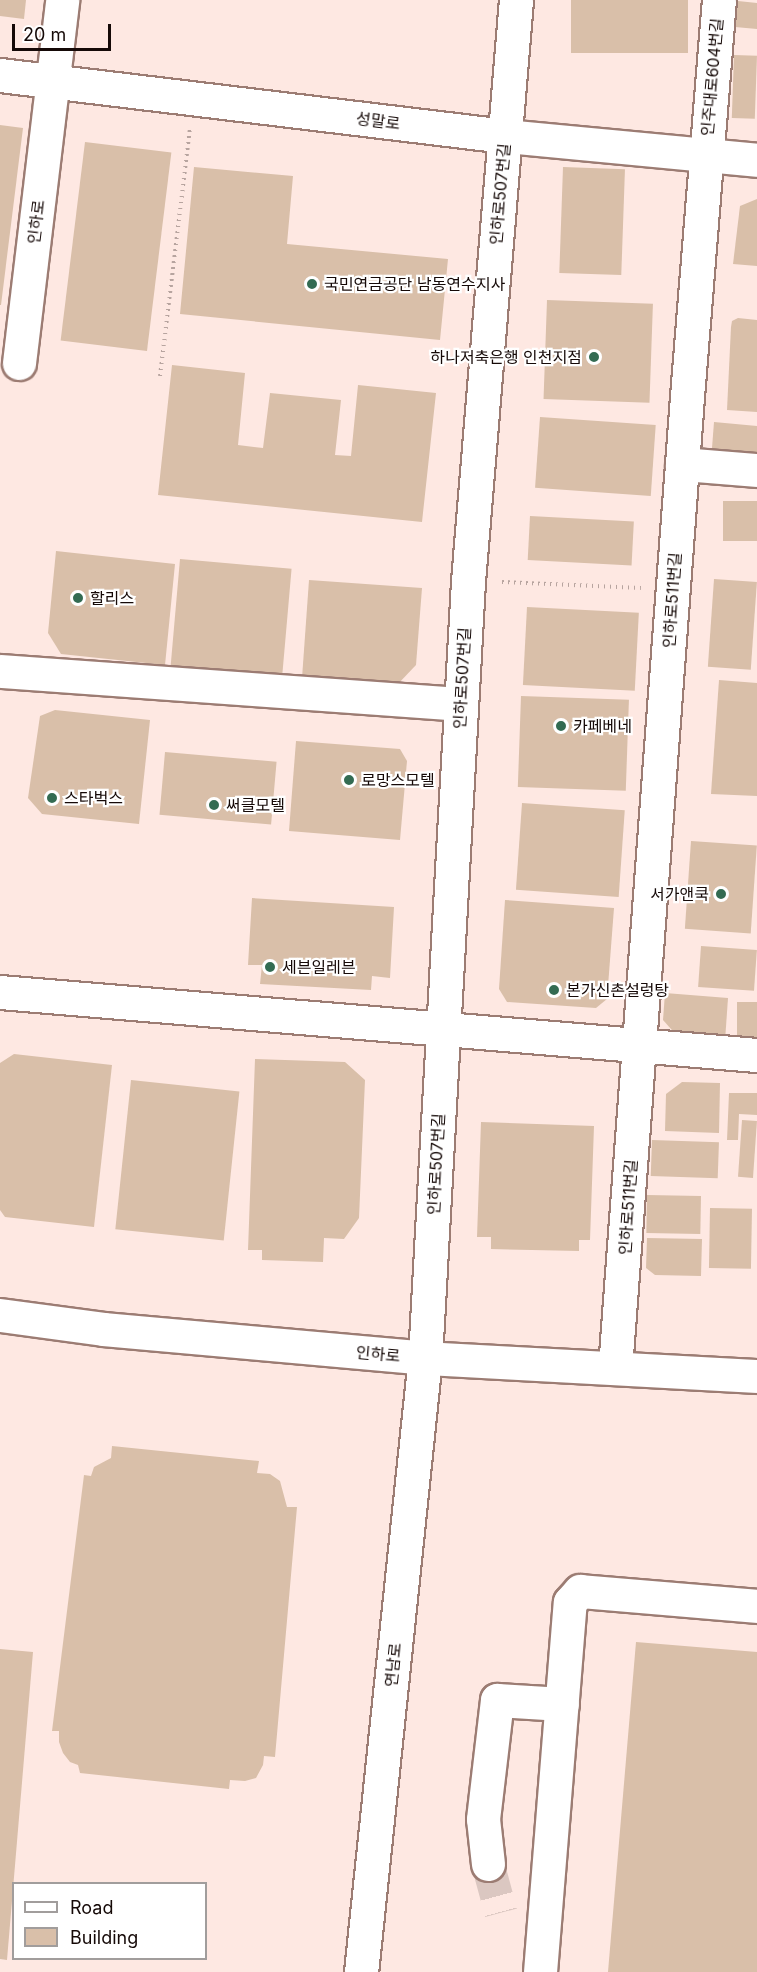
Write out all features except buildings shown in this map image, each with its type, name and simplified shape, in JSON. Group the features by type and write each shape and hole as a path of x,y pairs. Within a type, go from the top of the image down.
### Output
{"street":[{"name":"인하로","path":"19,363 62,0"},
{"name":"인하로507번길","path":"425,1358 468,580 516,0"},
{"name":"인주대로604번길","path":"706,154 719,0"},
{"name":"성말로","path":"0,75 505,136 757,160"},
{"name":"인하로511번길","path":"615,1368 706,154"},
{"path":"682,464 757,470"},
{"path":"0,671 460,704"},
{"path":"0,992 444,1031 757,1055"},
{"name":"인하로","path":"0,1315 103,1329 425,1358 757,1376"},
{"name":"연남로","path":"361,1972 425,1358"},
{"path":"540,1972 570,1602 579,1591 757,1606"},
{"path":"488,1864 483,1819 497,1700 562,1704"}],"path":[{"path":"160,376 193,99"},
{"path":"468,580 673,590"}],"tunnel":[{"path":"488,1864 501,1912"}],"place":[{"name":"국민연금공단 남동연수지사","path":"312,284"},
{"name":"하나저축은행 인천지점","path":"594,357"},
{"name":"할리스","path":"78,598"},
{"name":"카페베네","path":"561,726"},
{"name":"로망스모텔","path":"349,780"},
{"name":"스타벅스","path":"52,798"},
{"name":"써클모텔","path":"214,805"},
{"name":"서가앤쿡","path":"721,894"},
{"name":"세븐일레븐","path":"270,967"},
{"name":"본가신촌설렁탕","path":"554,990"}]}
